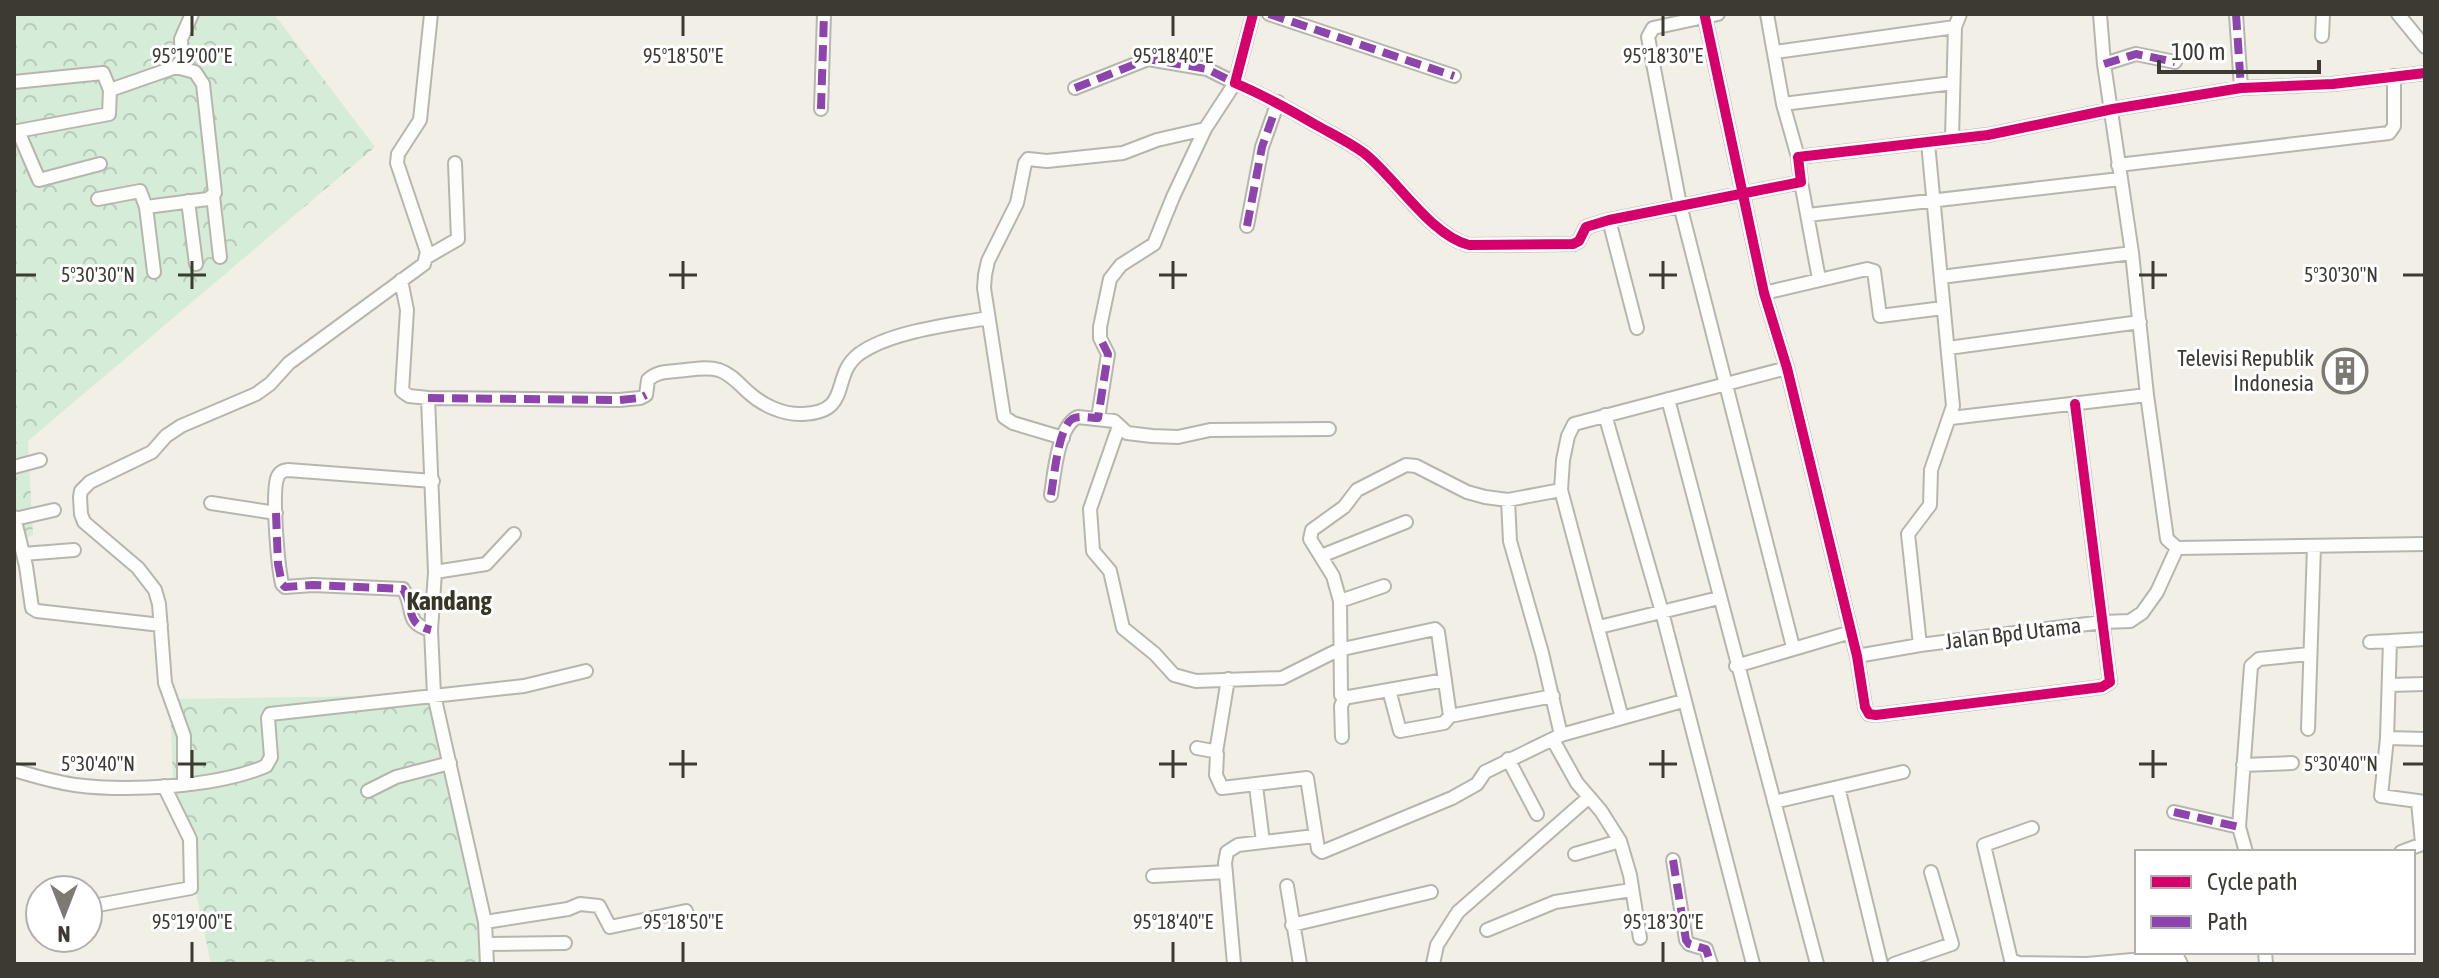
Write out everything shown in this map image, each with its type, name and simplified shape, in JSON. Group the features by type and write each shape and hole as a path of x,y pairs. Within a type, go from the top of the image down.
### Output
{"street":[{"path":"110,90 176,67 182,60 181,39 192,14"},
{"path":"427,257 397,160 420,120 431,14"},
{"path":"821,109 824,14"},
{"path":"1098,418 1108,354 1100,338 1100,327 1110,279 1121,265 1154,244 1205,129 1235,83 1253,14"},
{"path":"1269,14 1454,76"},
{"path":"1767,14 1783,104 1798,157 1819,279"},
{"path":"1952,137 1955,27 1960,14"},
{"path":"2100,14 2167,539 2177,548 2425,544"},
{"path":"2236,14 2241,88"},
{"path":"2322,36 2323,14"},
{"path":"2398,14 2425,47"},
{"path":"1793,647 1680,205 1648,34 1653,28 1703,16 1764,293 1787,368 1857,656 1865,707 1872,715 2102,687 2111,678 2075,404"},
{"path":"1775,52 1955,27"},
{"path":"2104,64 2136,54 2175,62"},
{"path":"1075,88 1148,59 1207,69 1278,102 1365,154 1445,234 1460,243 1573,244 1579,241 1586,227 1609,220 1801,182"},
{"path":"176,67 195,72 203,84 220,257"},
{"path":"14,82 103,73 110,90 109,114 18,130"},
{"path":"1798,157 1988,135 2113,109 2241,88 2333,84 2425,73"},
{"path":"2118,165 2389,133 2394,126 2394,76"},
{"path":"1783,104 1953,83"},
{"path":"1247,226 1262,147 1278,102"},
{"path":"14,117 39,180 100,164"},
{"path":"1063,438 1013,423 1004,417 988,318 985,275 988,261 1017,203 1026,161 1123,153 1157,140 1205,129"},
{"path":"1920,645 1908,534 1930,505 1931,470 1953,406 1928,143"},
{"path":"184,785 184,736 165,683 159,604 149,579 84,522 81,491 90,482 152,452 166,436 181,426 256,394 289,363 424,264 427,257 458,239 455,163"},
{"path":"1808,215 2120,179"},
{"path":"98,199 140,191 146,207 154,272"},
{"path":"146,207 213,196"},
{"path":"188,201 196,264"},
{"path":"1609,220 1637,328"},
{"path":"1941,277 2132,253"},
{"path":"1764,293 1871,269 1874,271 1882,317 1943,308"},
{"path":"401,280 407,310 402,391 409,396 428,398 640,398 646,395 648,380 656,373 706,368 722,371 750,395 777,410 798,415 816,413 829,408 837,400 845,369 865,350 889,339 988,318"},
{"path":"1948,348 2140,322"},
{"path":"1622,718 1561,490 1563,460 1570,430 1574,424 1605,415 1787,368"},
{"path":"1951,418 2147,395"},
{"path":"428,398 435,572 431,630 434,695 485,922 487,964"},
{"path":"1668,399 1817,964"},
{"path":"1605,415 1662,612 1753,964"},
{"path":"1051,495 1057,458 1067,425 1072,419 1098,418 1114,421 1130,434 1178,437 1210,430 1329,429"},
{"path":"1119,426 1090,509 1093,551 1110,571 1123,628 1155,654 1174,675 1196,681 1282,678 1338,650 1435,629 1438,632 1450,716"},
{"path":"14,467 40,460"},
{"path":"1445,680 1345,697 1339,692 1340,601 1333,576 1310,539 1312,530 1344,507 1357,490 1406,465 1416,466 1467,492 1508,500 1561,490"},
{"path":"431,630 419,627 413,621 403,589 313,585 285,587 278,564 276,513 277,477 288,470 433,481"},
{"path":"1508,500 1510,541 1553,696 1557,738 1588,798 1601,811 1620,841 1630,875 1640,938"},
{"path":"211,503 276,513"},
{"path":"54,510 14,518 30,603 37,611 161,625"},
{"path":"1321,556 1406,522"},
{"path":"435,572 480,567 493,558 514,534"},
{"path":"2308,729 2314,546"},
{"name":"Jalan Bpd Utama","path":"1857,656 1920,645 2130,621 2142,613 2157,592 2177,548"},
{"path":"21,562 74,550"},
{"path":"1340,601 1384,586"},
{"path":"1599,627 1719,598"},
{"path":"1736,666 1851,632"},
{"path":"2370,642 2425,639"},
{"path":"2390,641 2387,738 2381,796 2422,802 2423,843"},
{"path":"2245,850 2239,827 2252,664 2259,659 2309,654"},
{"path":"14,770 38,779 78,786 184,785 239,775 266,766 271,757 270,714 524,686 586,671"},
{"path":"1228,679 1216,752 1216,775 1222,788 1307,778 1315,836 1318,849 1322,852 1452,798 1477,784 1485,772 1557,738 1683,701"},
{"path":"2389,685 2425,684"},
{"path":"1389,690 1400,731 1444,723 1450,716 1553,696"},
{"path":"1342,737 1341,706 1345,697"},
{"path":"2387,738 2425,739"},
{"path":"1197,748 1216,752"},
{"path":"1508,759 1537,814"},
{"path":"368,791 396,777 450,763"},
{"path":"2243,765 2292,763"},
{"path":"1774,802 1903,772"},
{"path":"104,904 191,888 190,839 164,786"},
{"path":"1256,786 1263,842"},
{"path":"1838,787 1881,964"},
{"path":"1433,964 1437,945 1458,912 1588,798"},
{"path":"2174,812 2239,827"},
{"path":"2032,828 1984,845 2011,960 2019,963 2087,964 2177,956 2181,964"},
{"path":"1234,964 1226,872 1229,849 1315,836"},
{"path":"1575,854 1620,841"},
{"path":"1673,860 1686,940 1689,944 1706,949 1711,964"},
{"path":"1153,876 1226,872"},
{"path":"1894,964 1952,944 1931,872"},
{"path":"1287,886 1300,964"},
{"path":"1487,930 1555,902 1631,890"},
{"path":"1292,925 1431,892"},
{"path":"485,922 568,909 580,904 599,906 610,927 686,911"},
{"path":"486,944 565,943"}],"green space":[{"path":"14,14 274,14 375,147 28,441 33,535 14,542"},
{"path":"434,695 487,964 211,964 173,785 170,699"}],"marked path":[{"path":"821,109 824,14"},
{"path":"1269,14 1454,76"},
{"path":"2236,14 2241,88"},
{"path":"2104,64 2136,54 2175,62"},
{"path":"1075,88 1148,59 1207,69 1235,83"},
{"path":"1247,226 1262,147 1278,102"},
{"path":"1051,495 1060,443 1067,424 1078,417 1098,418 1108,354 1100,338"},
{"path":"428,398 619,400 646,395"},
{"path":"276,513 278,564 285,587 313,585 403,589 413,619 431,630"},
{"path":"2174,812 2239,827"},
{"path":"1673,860 1686,940 1689,944 1706,949 1711,964"}],"cycle path":[{"path":"1253,14 1235,83 1358,149 1376,163 1427,218 1441,230 1469,245 1573,244 1579,241 1586,227 1609,220 1801,182 1798,157 1988,135 2113,109 2241,88 2333,84 2425,73"},
{"path":"1705,17 1764,293 1787,368 1869,714 2102,687 2110,682 2075,404"}],"place":[{"name":"Televisi Republik Indonesia","path":"2345,371"}],"district":[{"name":"Kandang","path":"449,601"}]}
